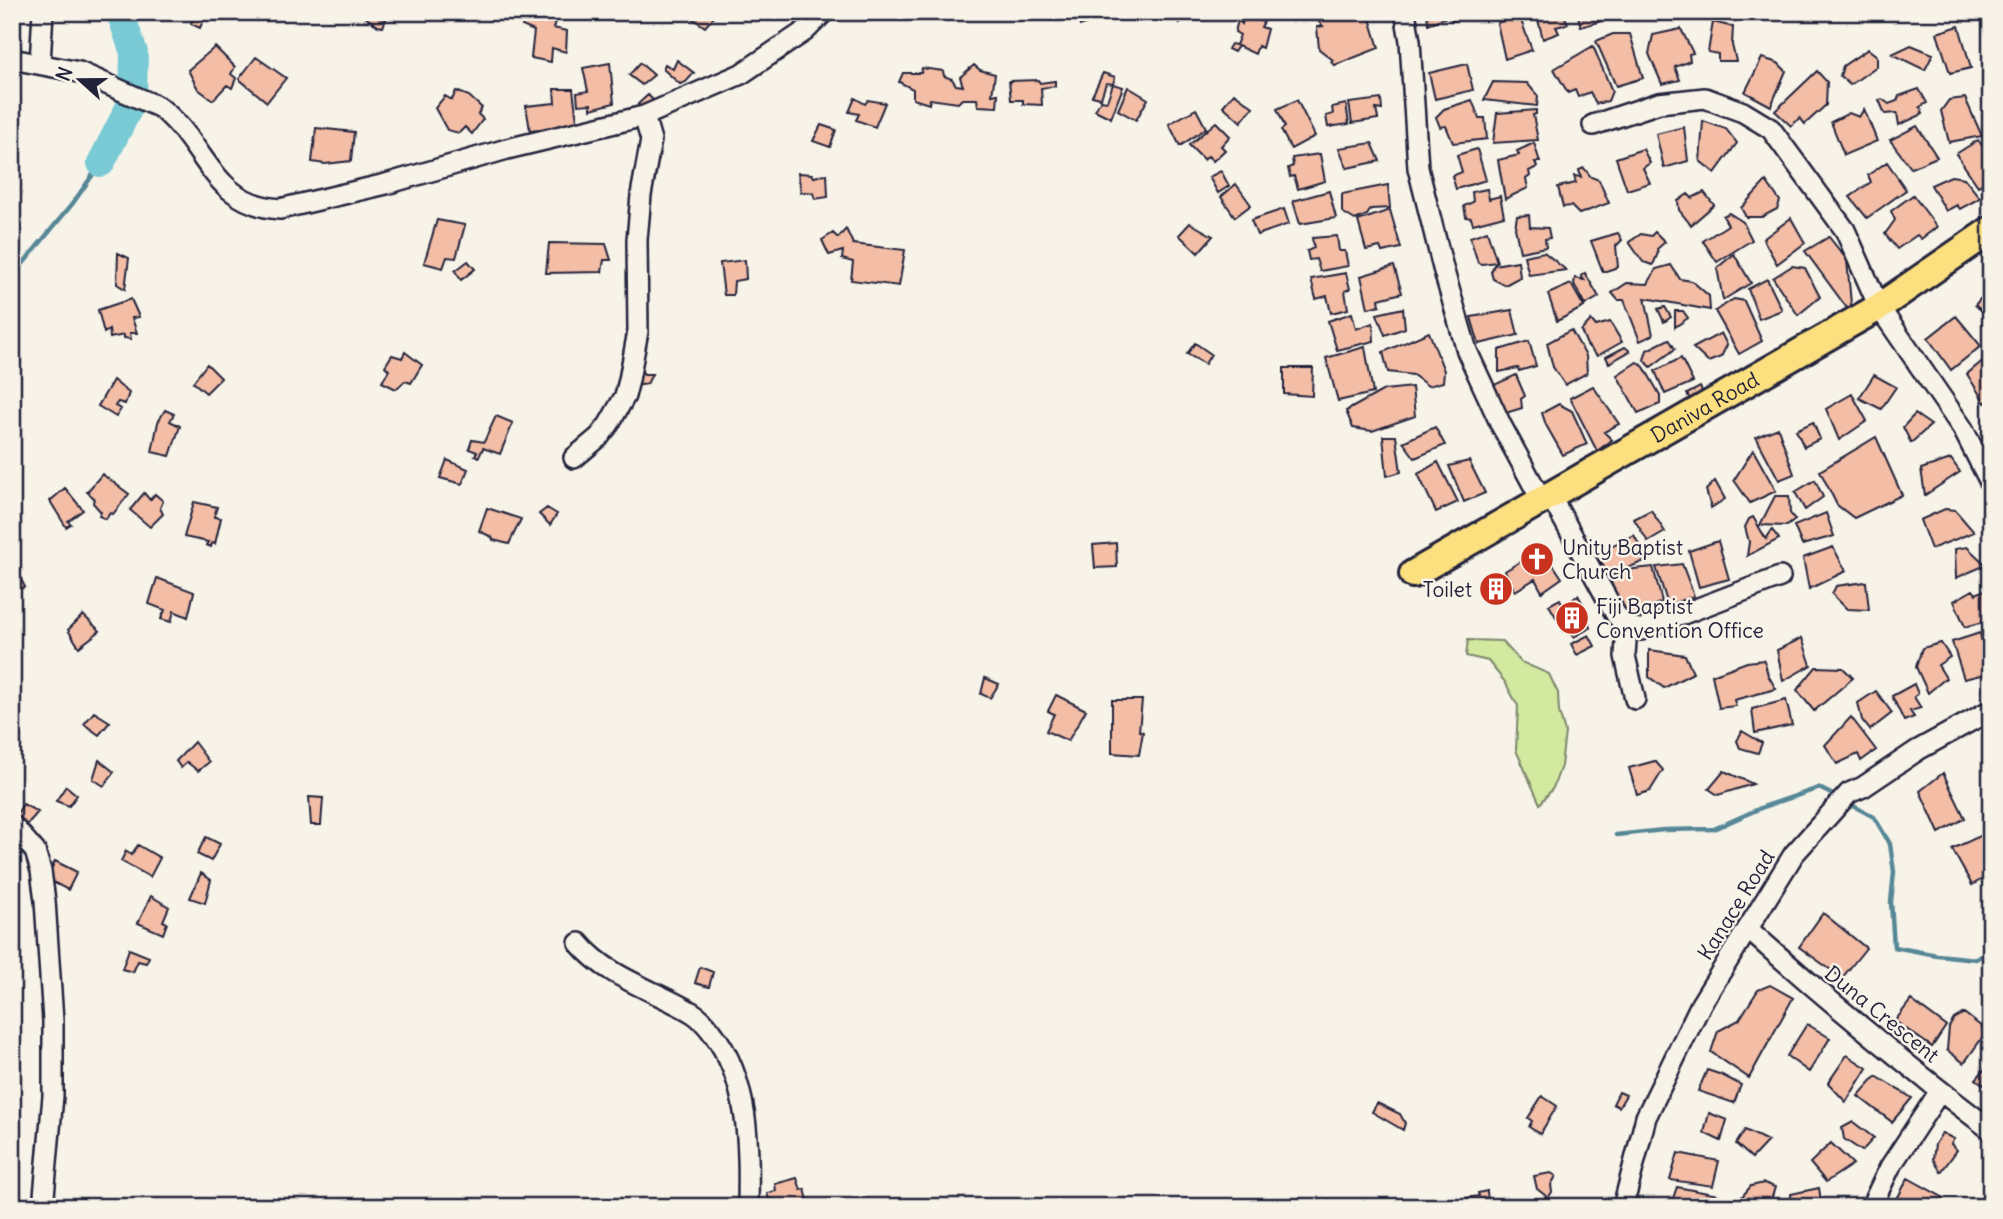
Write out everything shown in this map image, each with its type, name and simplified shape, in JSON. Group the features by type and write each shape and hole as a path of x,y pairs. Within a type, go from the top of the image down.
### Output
{"main road":[{"name":"Daniva Road","path":"1413,574 1879,307 1991,230"}],"street":[{"path":"40,63 43,12"},
{"path":"12,59 79,72 159,107 169,116 216,178 234,195 264,208 280,209 303,206 507,149 644,116 741,74 805,32 824,12"},
{"path":"1405,12 1410,41 1419,168 1467,351 1501,425 1616,615 1627,626 1641,630 1780,577"},
{"path":"1593,125 1659,103 1705,98 1743,112 1771,129 1845,230 1879,307 1963,429 1991,484"},
{"path":"574,458 610,424 625,396 629,380 638,331 639,218 651,140 644,116"},
{"path":"1627,626 1625,656 1635,699"},
{"name":"Kanace Road","path":"1623,1207 1646,1117 1701,1004 1794,853 1849,793 1863,787 1918,750 1991,710"},
{"path":"12,825 35,851 41,870 45,901 53,1021 52,1096 43,1207"},
{"name":"Duna Crescent","path":"1748,929 1810,985 1991,1130"},
{"path":"579,943 590,957 605,967 702,1019 723,1048 740,1087 747,1131 748,1207"},
{"path":"1871,1207 1891,1167 1940,1091"}],"green space":[{"path":"1468,640 1502,641 1521,662 1549,674 1558,693 1559,712 1565,732 1561,766 1553,788 1540,804 1516,750 1518,706 1505,682 1488,661 1466,656"}],"building":[{"path":"358,12 385,12 382,18 386,19 383,27 378,26"},
{"path":"683,12 716,12 717,13 705,27"},
{"path":"1076,12 1102,12 1103,17 1080,26"},
{"path":"1174,12 1199,12 1179,23"},
{"path":"1337,12 1341,19 1371,12 1369,15 1379,48 1335,65 1331,62 1333,60 1319,49 1317,27 1323,26 1318,21"},
{"path":"1427,12 1491,14 1465,14 1464,18 1452,21 1449,16 1428,24"},
{"path":"1536,12 1563,12 1568,24 1556,27 1559,33 1543,39"},
{"path":"1577,12 1599,12 1601,21 1581,27"},
{"path":"1720,12 1749,12 1748,18"},
{"path":"193,15 203,21 200,28 191,24"},
{"path":"1519,15 1532,50 1505,59 1497,23"},
{"path":"526,16 555,23 553,28 567,31 566,52 552,48 551,62 531,58 534,31 522,26"},
{"path":"1244,17 1264,22 1261,27 1267,29 1262,48 1258,46 1255,54 1238,46 1234,52 1228,49 1231,44 1236,45 1240,35 1235,32 1238,20 1242,24"},
{"path":"1713,22 1733,27 1732,45 1736,61 1718,61 1718,54 1708,52"},
{"path":"1959,26 1971,68 1950,73 1937,33"},
{"path":"1681,29 1693,53 1689,54 1690,61 1675,67 1680,80 1662,84 1649,54 1653,35"},
{"path":"1613,34 1630,34 1643,78 1616,86 1596,41"},
{"path":"1911,45 1933,54 1925,70 1892,54"},
{"path":"1593,46 1612,91 1608,101 1596,104 1590,92 1578,97 1575,90 1568,93 1554,69"},
{"path":"215,47 235,67 231,74 236,78 232,88 227,85 213,100 198,89 188,70"},
{"path":"1868,49 1877,56 1877,66 1850,85 1840,76 1843,66"},
{"path":"256,57 286,78 267,102 239,79"},
{"path":"1762,58 1778,63 1786,71 1771,106 1745,92"},
{"path":"677,60 694,73 686,82 680,84 663,69 665,64 673,69"},
{"path":"610,63 614,103 591,109 591,104 578,105 577,93 588,91 583,68"},
{"path":"640,63 654,75 642,85 629,75"},
{"path":"1467,64 1473,90 1435,99 1429,73"},
{"path":"974,65 980,70 995,74 992,95 998,94 997,107 978,106 977,99 962,99 958,103 930,99 929,104 913,99 913,89 899,82 903,73 921,73 922,68 943,71 944,76 952,79 956,85 963,86 960,77"},
{"path":"1817,71 1827,82 1826,105 1805,124 1800,118 1791,126 1775,111"},
{"path":"1103,73 1115,77 1113,84 1106,83 1101,98 1092,96"},
{"path":"1038,80 1040,83 1055,81 1055,86 1041,88 1042,105 1011,100 1009,81"},
{"path":"1493,82 1527,83 1538,96 1537,106 1484,100"},
{"path":"1113,84 1123,87 1111,118 1095,110 1101,100 1107,101"},
{"path":"1128,87 1148,99 1136,120 1118,110"},
{"path":"554,89 573,89 578,129 541,136 540,129 530,130 526,106 555,103"},
{"path":"1919,89 1927,103 1920,107 1923,114 1899,125 1897,113 1885,114 1879,100 1889,104 1897,101 1899,96"},
{"path":"456,91 469,96 482,108 478,114 483,119 472,134 465,127 459,133 447,130 435,108 445,96 452,100"},
{"path":"1234,93 1253,107 1241,122 1223,106"},
{"path":"648,95 660,107 645,113 638,104"},
{"path":"855,98 865,104 868,100 885,103 875,127 856,120 859,114 849,112"},
{"path":"1965,98 1982,136 1949,142 1941,111 1949,100"},
{"path":"1381,99 1382,110 1376,109 1378,119 1352,123 1349,103"},
{"path":"1297,100 1315,136 1291,149 1281,130 1285,127 1277,109"},
{"path":"1472,100 1479,118 1485,118 1487,139 1453,143 1446,126 1440,127 1436,117 1444,109"},
{"path":"1346,104 1349,124 1328,127 1326,116 1333,114 1332,107"},
{"path":"1196,109 1206,128 1180,146 1169,124"},
{"path":"1864,109 1877,141 1844,155 1831,122 1849,113 1859,117"},
{"path":"1536,110 1533,115 1538,140 1493,143 1497,113"},
{"path":"1703,121 1726,129 1737,143 1715,173 1700,161"},
{"path":"1216,122 1230,136 1221,146 1225,150 1213,161 1208,156 1204,160 1189,145"},
{"path":"821,125 836,130 830,147 813,141"},
{"path":"1917,126 1937,157 1911,168 1890,140"},
{"path":"1684,127 1688,161 1664,168 1656,134"},
{"path":"316,128 354,132 351,161 325,164 312,162"},
{"path":"1978,140 1991,157 1991,173 1988,174 1990,180 1978,186 1956,154"},
{"path":"1372,143 1380,161 1347,168 1339,148"},
{"path":"1534,143 1540,162 1535,162 1537,167 1529,171 1530,176 1526,179 1528,188 1505,199 1498,160 1519,155 1517,151"},
{"path":"1477,149 1486,180 1456,189 1452,176 1462,172 1457,155"},
{"path":"1643,149 1650,163 1643,168 1650,183 1627,190 1616,158"},
{"path":"1320,154 1325,181 1298,189 1288,168 1293,166 1292,158"},
{"path":"1887,162 1906,190 1867,218 1850,197 1871,182 1868,175"},
{"path":"1584,168 1591,177 1599,180 1609,203 1579,214 1571,206 1563,207 1558,187 1576,183 1574,176 1581,177 1579,170"},
{"path":"1221,171 1229,186 1218,193 1209,177"},
{"path":"798,173 812,174 814,177 827,174 828,197 815,199 813,193 801,192"},
{"path":"1951,176 1964,178 1980,198 1960,209 1957,205 1946,211 1931,185"},
{"path":"1766,181 1780,201 1777,209 1762,217 1746,217 1741,208"},
{"path":"1236,184 1251,205 1235,217 1221,197"},
{"path":"1388,185 1390,208 1371,209 1367,215 1355,220 1342,212 1342,194"},
{"path":"1487,189 1489,199 1500,196 1504,216 1473,224 1471,218 1466,217 1464,206 1473,202 1472,192"},
{"path":"1329,191 1336,218 1300,224 1293,201"},
{"path":"1704,192 1714,205 1691,225 1679,210 1678,201 1688,194 1692,198"},
{"path":"1913,195 1937,227 1921,239 1917,235 1897,249 1885,234 1895,220 1891,211"},
{"path":"1284,209 1289,224 1257,235 1251,220"},
{"path":"1390,210 1401,248 1382,252 1380,247 1366,250 1358,221"},
{"path":"1729,213 1743,222 1752,240 1717,262 1703,241 1728,225 1723,216"},
{"path":"1529,215 1530,227 1548,228 1550,238 1545,239 1546,247 1520,252 1515,228 1517,216"},
{"path":"1791,218 1805,243 1777,264 1763,239"},
{"path":"437,220 465,225 456,258 447,257 443,268 424,263"},
{"path":"1190,223 1213,236 1198,253 1179,235"},
{"path":"846,229 853,244 905,250 899,286 851,280 853,262 842,259 843,251 829,255 822,240 833,233 838,238"},
{"path":"1487,231 1497,262 1482,264 1478,263 1470,237"},
{"path":"1655,232 1665,242 1657,249 1653,265 1643,262 1629,242 1641,234 1651,236"},
{"path":"1618,233 1622,240 1616,246 1618,267 1603,272 1591,241"},
{"path":"1337,236 1339,251 1345,251 1348,266 1320,271 1316,259 1309,260 1307,251 1314,248 1312,238"},
{"path":"1829,237 1847,260 1852,315 1805,251"},
{"path":"549,243 606,244 611,260 604,260 602,272 546,273"},
{"path":"1544,252 1566,270 1529,275 1524,256"},
{"path":"118,253 129,258 125,289 117,284"},
{"path":"1734,254 1751,283 1723,300 1717,268"},
{"path":"745,260 746,279 734,281 733,295 724,295 720,263"},
{"path":"468,261 475,269 461,280 455,271"},
{"path":"1518,261 1520,277 1505,285 1493,279 1491,272 1494,265"},
{"path":"1671,265 1680,279 1692,281 1709,296 1710,310 1645,298 1653,335 1640,341 1624,300 1618,300 1612,293 1627,283 1648,284 1656,269"},
{"path":"1394,266 1402,293 1379,299 1380,305 1368,308 1361,276"},
{"path":"1792,266 1805,268 1820,297 1798,315 1773,278"},
{"path":"1346,273 1350,289 1345,291 1348,309 1331,313 1327,296 1316,299 1311,279"},
{"path":"1585,273 1599,297 1585,305 1574,284 1575,278 1584,280 1581,276"},
{"path":"1767,279 1782,310 1759,319 1748,289"},
{"path":"1571,284 1584,307 1557,321 1548,294"},
{"path":"1991,286 1991,319 1975,305"},
{"path":"131,299 139,317 132,318 137,333 130,333 131,339 124,338 124,335 110,338 109,330 104,333 98,310"},
{"path":"1734,299 1744,301 1762,341 1739,354 1715,311"},
{"path":"1665,307 1671,317 1664,322 1658,309"},
{"path":"1403,308 1405,328 1385,335 1377,314"},
{"path":"1512,310 1518,335 1479,344 1471,317"},
{"path":"1675,311 1683,311 1688,318 1675,327"},
{"path":"1352,313 1356,329 1373,323 1374,341 1337,350 1328,321"},
{"path":"1956,316 1981,346 1951,370 1928,338"},
{"path":"1591,320 1596,326 1610,322 1622,342 1597,356 1587,345 1581,331"},
{"path":"1571,330 1586,356 1587,373 1565,385 1553,367 1547,343"},
{"path":"1429,332 1444,371 1443,382 1428,386 1413,375 1388,372 1383,352"},
{"path":"1721,333 1727,345 1721,357 1708,362 1693,348"},
{"path":"1669,339 1675,349 1651,367 1644,360 1647,350"},
{"path":"1529,341 1536,366 1519,371 1518,368 1499,372 1499,350"},
{"path":"1195,343 1211,354 1205,364 1187,354"},
{"path":"1365,347 1373,393 1338,401 1326,358"},
{"path":"1625,347 1630,351 1609,363 1606,357"},
{"path":"405,352 422,365 411,383 405,381 396,389 382,382 389,370 385,366 392,355 402,358"},
{"path":"1991,354 1991,398 1985,403 1967,374"},
{"path":"1681,358 1693,382 1665,394 1655,371"},
{"path":"1637,362 1644,367 1660,395 1660,404 1638,413 1617,375"},
{"path":"207,364 221,378 206,393 193,382"},
{"path":"640,368 644,374 652,374 647,384 635,386"},
{"path":"1284,368 1313,368 1312,396 1284,394"},
{"path":"1516,375 1525,396 1521,399 1522,408 1496,416 1492,386"},
{"path":"1874,375 1896,387 1881,409 1859,398"},
{"path":"113,380 129,393 125,404 118,402 115,406 121,409 116,417 98,406"},
{"path":"1593,386 1619,424 1604,432 1612,440 1597,451 1570,398"},
{"path":"1412,387 1415,416 1372,431 1353,428 1346,411 1384,390"},
{"path":"1700,387 1705,397 1691,401 1687,394"},
{"path":"1852,394 1867,421 1839,440 1826,409"},
{"path":"1559,404 1572,411 1587,444 1563,455 1542,413"},
{"path":"165,410 174,414 170,421 180,426 170,456 152,452 158,422"},
{"path":"1915,414 1931,425 1911,443 1903,427"},
{"path":"496,416 513,423 500,454 483,448 479,457 475,455 477,452 469,449 472,440 484,442"},
{"path":"1813,422 1820,439 1804,447 1796,430"},
{"path":"1435,427 1445,445 1415,458 1403,442"},
{"path":"1778,428 1794,474 1779,480 1756,437"},
{"path":"1383,436 1396,436 1401,472 1387,476"},
{"path":"1876,437 1902,495 1854,518 1837,505 1820,471"},
{"path":"1753,450 1776,491 1750,503 1734,480"},
{"path":"1951,459 1960,472 1925,495 1921,469"},
{"path":"447,460 468,469 462,484 440,478"},
{"path":"1469,461 1485,493 1464,502 1449,466"},
{"path":"1438,462 1458,502 1436,512 1418,474"},
{"path":"102,474 129,494 106,519 99,516 101,512 93,503 94,498 87,492"},
{"path":"1815,480 1823,497 1805,510 1795,492"},
{"path":"1715,481 1725,499 1711,508 1706,490"},
{"path":"65,488 83,510 68,521 71,524 66,527 50,501"},
{"path":"144,493 150,500 155,494 163,501 160,508 163,514 150,527 130,510"},
{"path":"1775,496 1789,496 1790,513 1795,520 1787,526 1760,525"},
{"path":"194,502 217,507 214,517 221,518 215,544 212,543 211,547 206,545 208,542 184,537"},
{"path":"487,508 521,519 509,544 493,540 479,531"},
{"path":"547,508 557,514 550,525 539,514"},
{"path":"1945,509 1955,510 1974,532 1931,549 1920,520"},
{"path":"1651,510 1665,532 1648,542 1634,519"},
{"path":"1826,513 1834,536 1802,545 1794,526"},
{"path":"1753,517 1766,539 1772,530 1779,539 1747,556 1749,542 1745,527"},
{"path":"1634,535 1647,560 1625,569 1607,571 1600,560 1611,546"},
{"path":"1718,541 1729,579 1699,587 1689,551"},
{"path":"1116,543 1117,567 1095,568 1093,545"},
{"path":"1833,547 1846,571 1809,589 1803,558"},
{"path":"1967,547 1986,565 1956,578 1955,549"},
{"name":"Unity Baptist Church","path":"1542,548 1562,578 1542,592 1535,579 1515,591 1505,571"},
{"path":"1682,564 1694,596 1668,605 1656,567"},
{"path":"1653,567 1662,602 1650,607 1650,614 1631,625 1615,598 1610,576"},
{"path":"16,570 25,587 12,592 12,572"},
{"name":"Toilet","path":"1506,577 1510,586 1486,600 1482,592"},
{"path":"157,578 194,592 188,617 174,611 171,622 161,619 165,610 149,604"},
{"path":"1866,582 1869,610 1847,609 1832,594 1836,586"},
{"path":"1991,587 1991,608 1985,610 1987,621 1965,627 1954,601 1973,590 1976,594"},
{"name":"Fiji Baptist Convention Office","path":"1578,595 1585,608 1590,628 1574,637 1568,628 1564,631 1549,605 1560,599 1564,607"},
{"path":"83,615 100,631 79,647 68,630"},
{"path":"1980,633 1989,673 1964,679 1952,642"},
{"path":"1589,635 1595,646 1577,655 1571,644"},
{"path":"1802,638 1811,665 1783,681 1777,650"},
{"path":"1941,643 1950,657 1938,665 1946,678 1928,693 1916,667 1922,648"},
{"path":"1649,650 1685,655 1693,673 1664,688 1649,677"},
{"path":"1764,660 1776,689 1734,700 1736,706 1719,708 1712,675 1747,662"},
{"path":"1816,667 1843,668 1853,678 1814,711 1797,690"},
{"path":"985,678 999,684 990,698 981,694"},
{"path":"1914,684 1918,694 1914,697 1921,708 1910,711 1914,717 1904,721 1892,696"},
{"path":"1876,691 1892,713 1870,730 1862,720 1858,703"},
{"path":"1056,695 1086,710 1068,741 1046,731 1054,714 1048,711"},
{"path":"1112,700 1142,700 1139,731 1143,732 1139,755 1112,753"},
{"path":"1786,700 1792,725 1755,733 1752,709"},
{"path":"94,712 110,722 99,735 84,724"},
{"path":"1851,717 1876,750 1861,761 1858,754 1837,764 1825,745"},
{"path":"1742,731 1762,743 1758,753 1740,748 1737,741"},
{"path":"194,742 209,762 198,771 187,762 181,768 176,761"},
{"path":"99,760 114,772 104,786 93,779"},
{"path":"1655,761 1663,770 1650,791 1637,795 1629,768"},
{"path":"1724,771 1753,784 1718,795 1709,789"},
{"path":"1943,773 1965,818 1939,833 1920,791"},
{"path":"66,786 77,795 69,806 56,801"},
{"path":"309,797 323,798 321,825 311,825"},
{"path":"23,804 38,812 25,827 13,820"},
{"path":"1982,835 1991,848 1991,874 1972,885 1952,849"},
{"path":"206,837 220,844 211,861 197,854"},
{"path":"138,845 160,858 150,877 121,861 126,851 131,855"},
{"path":"55,861 77,872 68,890 47,879"},
{"path":"201,873 211,880 205,903 190,898"},
{"path":"151,896 169,907 163,921 167,923 163,934 138,923"},
{"path":"1823,913 1866,948 1842,978 1799,947"},
{"path":"129,949 149,957 146,963 138,961 133,972 122,969"},
{"path":"700,967 713,972 709,987 695,983"},
{"path":"1770,985 1793,998 1749,1078 1711,1052 1718,1031 1739,1020 1758,990"},
{"path":"1911,1000 1946,1026 1932,1047 1895,1021"},
{"path":"1964,1013 1987,1031 1964,1063 1947,1050 1949,1027 1954,1019"},
{"path":"1807,1024 1830,1038 1809,1072 1787,1056"},
{"path":"1847,1055 1867,1068 1846,1102 1828,1083"},
{"path":"1991,1062 1991,1085 1987,1087 1976,1079"},
{"path":"1707,1070 1741,1085 1734,1103 1698,1091"},
{"path":"1876,1076 1912,1098 1892,1122 1858,1096"},
{"path":"1619,1092 1626,1095 1619,1107 1613,1104"},
{"path":"1542,1096 1557,1106 1540,1134 1529,1127 1532,1121 1528,1118"},
{"path":"1377,1103 1400,1114 1405,1123 1403,1130 1372,1112"},
{"path":"1709,1113 1727,1120 1721,1141 1704,1133"},
{"path":"1853,1122 1874,1138 1862,1151 1844,1139 1842,1128"},
{"path":"1745,1130 1768,1141 1752,1158 1736,1144"},
{"path":"1942,1133 1954,1139 1951,1144 1957,1150 1941,1172 1933,1159 1935,1144"},
{"path":"1831,1143 1853,1164 1826,1182 1810,1163"},
{"path":"1678,1153 1719,1161 1713,1186 1670,1180"},
{"path":"1551,1173 1556,1176 1551,1185 1552,1192 1546,1201 1546,1196 1537,1189 1534,1176"},
{"path":"797,1178 801,1190 805,1189 809,1204 798,1207 771,1207 767,1193 776,1191 775,1184"},
{"path":"1908,1178 1944,1198 1940,1207 1910,1207 1897,1199"},
{"path":"1764,1183 1775,1187 1769,1207 1733,1207 1751,1186"},
{"path":"1677,1187 1718,1195 1714,1207 1670,1207"},
{"path":"1819,1188 1822,1207 1792,1207 1791,1194"},
{"path":"1487,1191 1488,1204 1467,1207 1466,1198 1479,1196 1478,1193"}],"waterway":[{"path":"101,163 133,100 134,53 120,12"},
{"path":"12,277 73,203 101,163"},
{"path":"1616,835 1714,829 1763,807 1819,788 1839,798"},
{"path":"1846,802 1874,817 1890,844 1894,872 1891,902 1894,947 1976,959 1991,950"}],"place":[{"name":"Unity Baptist Church","path":"1537,559"},
{"name":"Toilet","path":"1496,589"},
{"name":"Fiji Baptist Convention Office","path":"1572,618"}]}
